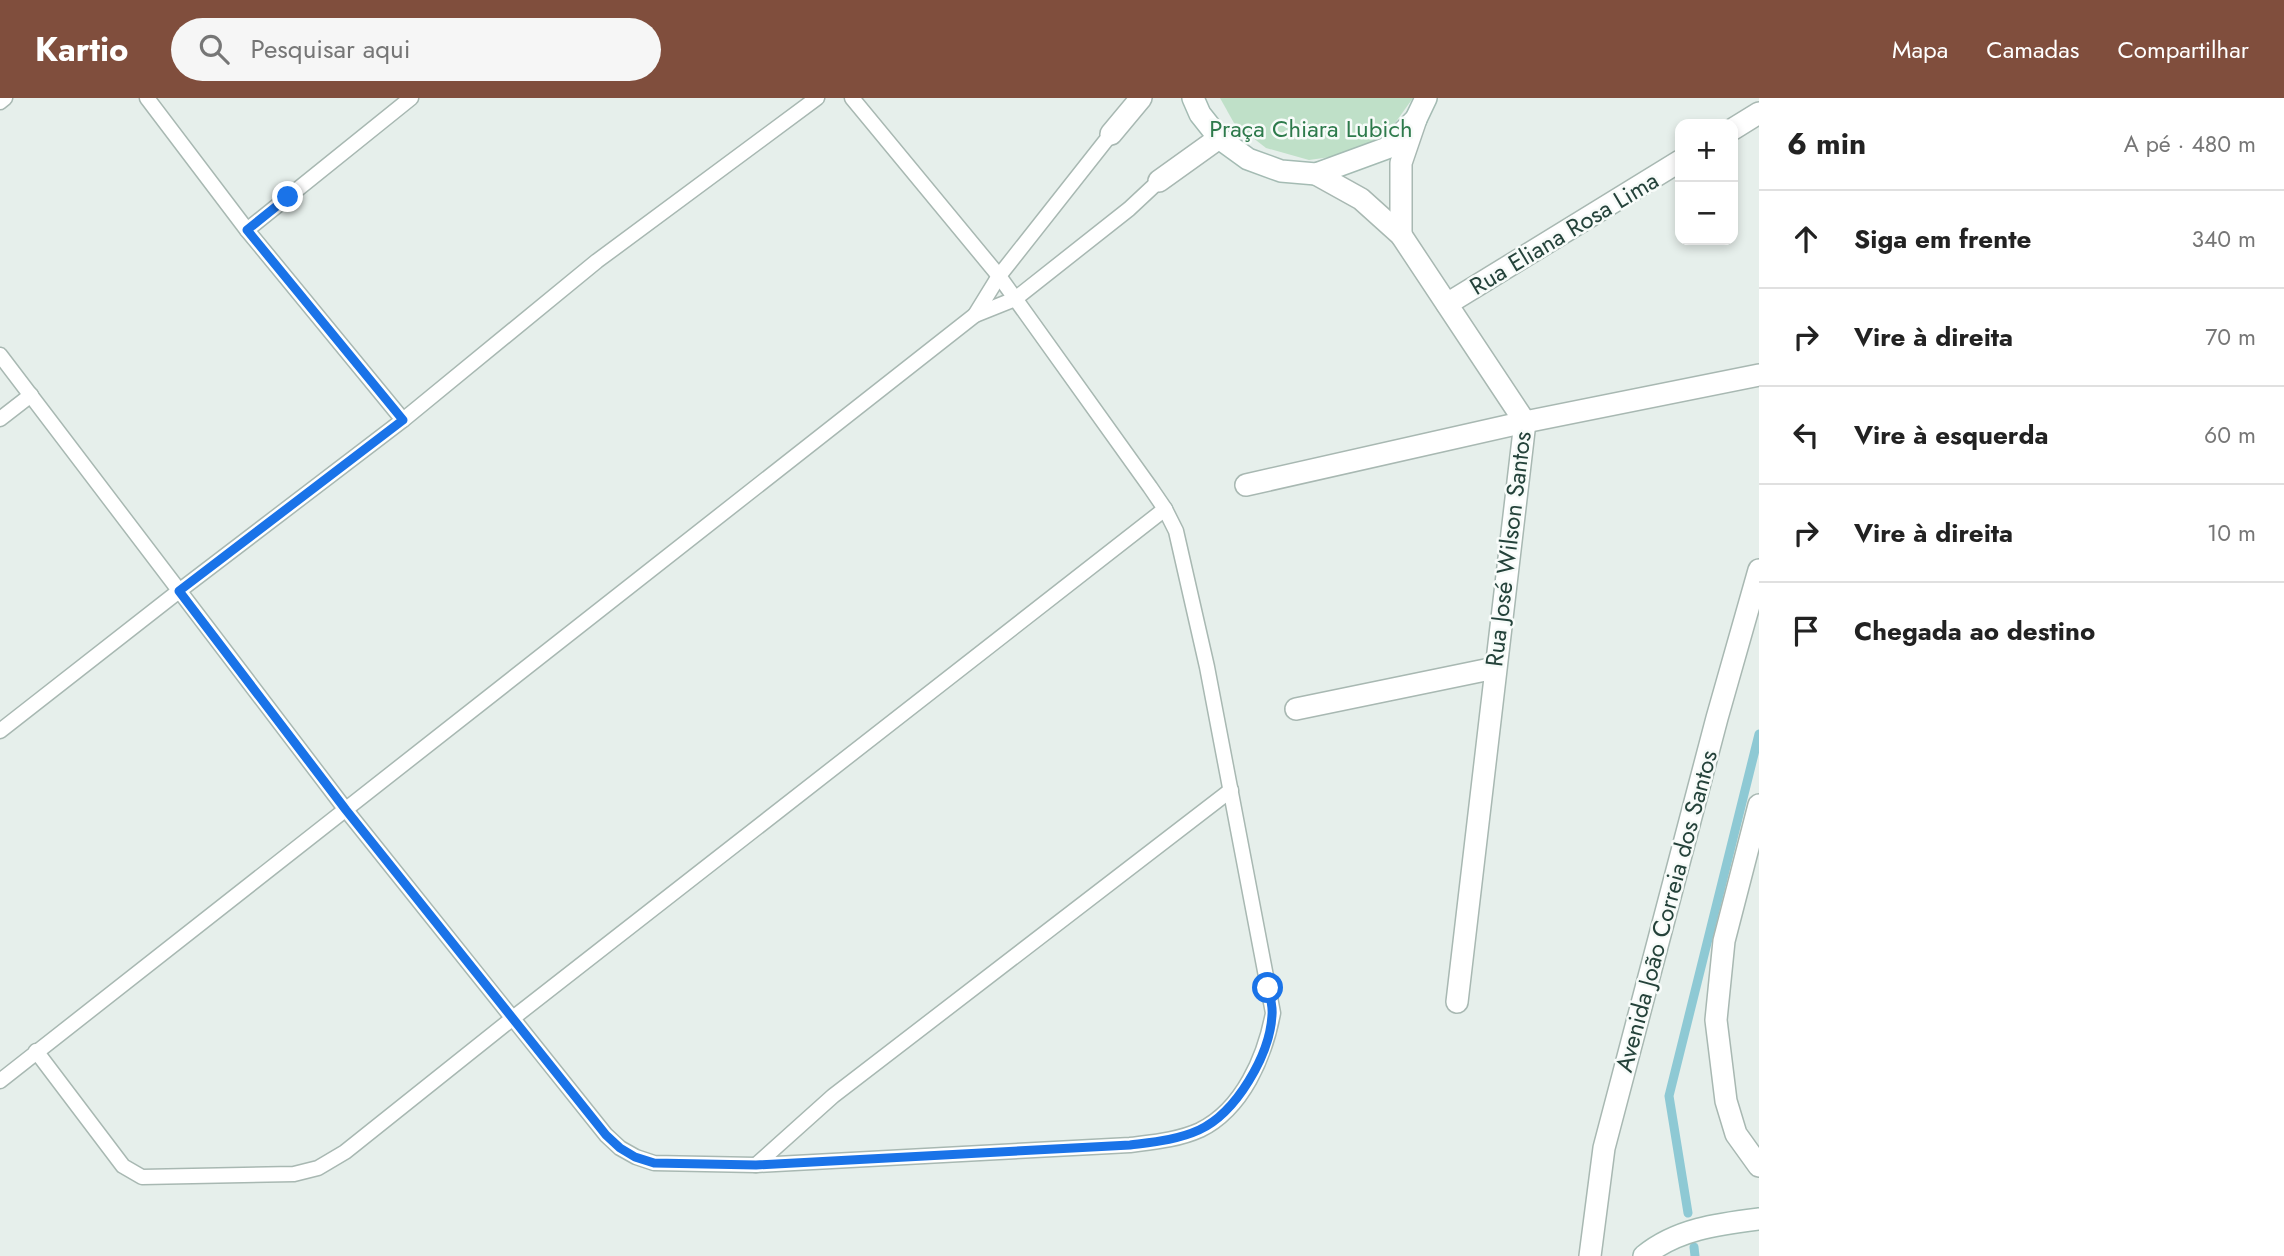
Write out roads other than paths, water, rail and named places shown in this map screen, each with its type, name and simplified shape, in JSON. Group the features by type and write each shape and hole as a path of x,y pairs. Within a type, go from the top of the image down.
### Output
{"street":[{"path":"1111,134 1141,98"},
{"path":"1193,98 1200,114 1219,138 1248,159 1281,171 1316,174 1387,148 1416,119"},
{"path":"1401,234 1401,163 1426,98"},
{"path":"1738,126 1759,113"},
{"path":"1159,181 1219,138"},
{"name":"Rua Eliana Rosa Lima","path":"1447,304 1675,164"},
{"name":"Rua José Wilson Santos","path":"1316,174 1361,199 1401,234 1525,422 1457,1002"},
{"path":"1246,485 1525,422 1759,375"},
{"name":"Avenida João Correia dos Santos","path":"1590,1256 1604,1148 1717,718 1759,570"},
{"path":"1296,709 1495,668"},
{"path":"1759,805 1724,941 1716,1020 1726,1101 1736,1134 1759,1166"},
{"path":"1644,1256 1654,1248 1705,1226 1759,1219"}],"lane":[{"path":"0,102 5,98"},
{"path":"147,98 247,230 403,420"},
{"path":"247,230 411,98"},
{"path":"0,732 403,420 597,261 817,98"},
{"path":"0,355 346,810 606,1135 620,1148 635,1157 654,1163 756,1165 1130,1145 1171,1139 1201,1129 1228,1108 1248,1083 1267,1043 1273,1013 1207,667 1176,531 1165,509 999,276 852,98"},
{"path":"975,315 999,276 1111,134"},
{"path":"0,1081 975,315 1015,299 1129,209 1159,181"},
{"path":"0,419 31,396"},
{"path":"36,1051 123,1166 142,1177 294,1174 318,1168 345,1152 1165,509"},
{"path":"756,1165 833,1096 1231,790"}],"waterway":[{"path":"1688,1213 1669,1096 1759,734"},
{"path":"1694,1247 1695,1256"}],"park label":[{"name":"Praça Chiara Lubich","path":"1311,128"}]}
